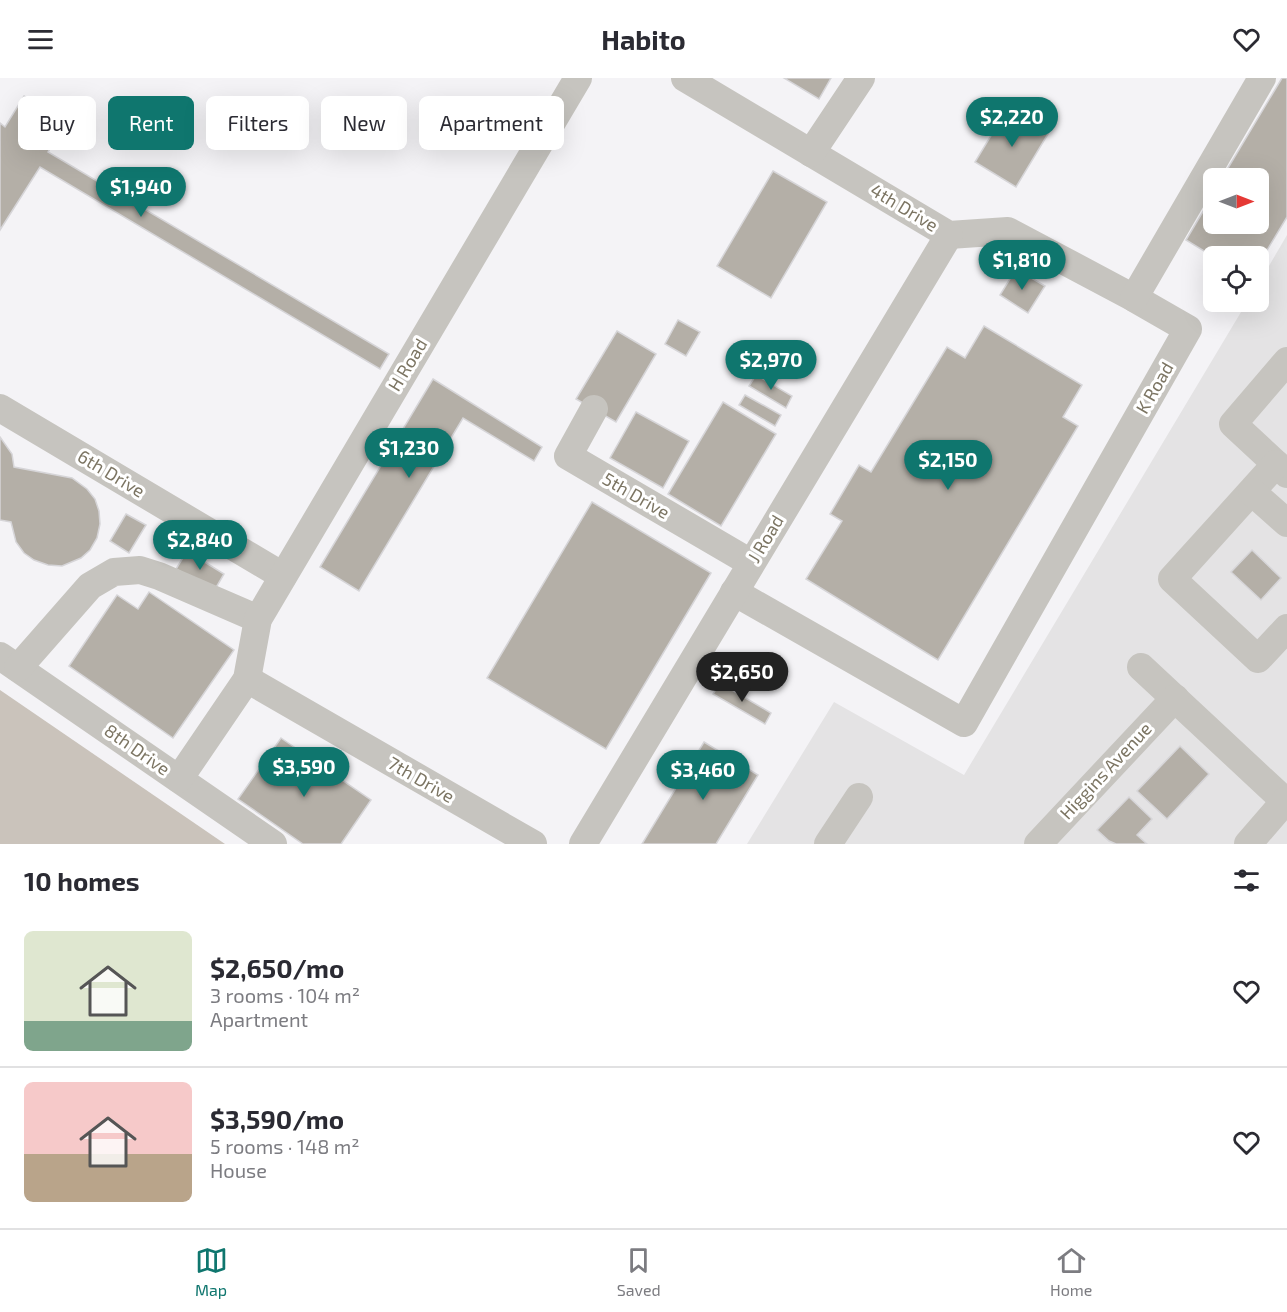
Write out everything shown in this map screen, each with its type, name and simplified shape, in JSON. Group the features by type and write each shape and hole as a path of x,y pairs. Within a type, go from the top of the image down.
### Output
{"lane":[{"name":"H Road","path":"179,779 247,679 258,619 578,78"},
{"name":"4th Drive","path":"685,78 949,235 1008,231 1134,298"},
{"path":"811,153 861,78"},
{"path":"1134,298 1262,78"},
{"name":"J Road","path":"583,844 949,235"},
{"name":"K Road","path":"734,592 964,723 1188,329 1134,298"},
{"path":"1287,361 1233,424 1282,469 1252,492 1172,579 1258,659 1287,628"},
{"name":"6th Drive","path":"0,408 283,576"},
{"name":"5th Drive","path":"594,409 568,456 751,562"},
{"path":"1252,492 1287,523"},
{"path":"9,662 90,586 114,572 140,570 159,576 258,619"},
{"name":"8th Drive","path":"9,662 273,844"},
{"path":"1141,667 1286,802 1248,844"},
{"name":"7th Drive","path":"247,679 532,844"},
{"name":"Higgins Avenue","path":"1038,844 1175,698"},
{"path":"828,844 859,797"}],"shaded area":[{"path":"1287,235 1287,844 747,844 834,702 964,775 1241,312 1269,312 1269,266"},
{"path":"0,690 225,844 0,844"}],"building":[{"path":"784,78 831,78 819,99"},
{"path":"1282,78 1287,78 1287,217 1269,247 1203,246 1203,250 1186,240 1203,211 1203,234 1269,234 1269,168 1228,168"},
{"path":"18,106 18,150 49,150 48,152 389,354 380,369 40,167 0,230 0,123 5,127"},
{"path":"1007,109 1048,134 1016,187 975,162"},
{"path":"773,171 827,202 771,298 717,266"},
{"path":"1016,269 1045,286 1028,313 1000,295"},
{"path":"678,320 700,332 686,356 665,344"},
{"path":"984,326 1082,385 1063,417 1078,426 938,660 806,579 842,521 830,514 859,465 871,472 947,347 965,358"},
{"path":"617,331 656,354 616,422 576,399"},
{"path":"756,375 792,396 786,408 749,386"},
{"path":"433,379 542,447 534,461 463,418 359,591 320,567"},
{"path":"745,395 781,415 775,426 739,405"},
{"path":"723,402 776,434 721,526 668,494"},
{"path":"636,412 689,441 663,488 610,458"},
{"path":"0,437 12,454 14,467 72,478 87,489 95,499 100,524 97,538 90,550 81,558 62,566 48,565 34,560 24,553 16,542 11,522 0,520"},
{"path":"592,502 711,573 606,749 487,678"},
{"path":"126,514 146,525 129,553 110,541"},
{"path":"1252,550 1281,578 1261,600 1231,572"},
{"path":"187,551 224,574 214,591 176,569"},
{"path":"149,592 234,650 173,738 69,666 117,595 138,609"},
{"path":"720,683 771,713 765,724 713,694"},
{"path":"281,738 371,800 341,844 303,844 238,799"},
{"path":"704,742 758,775 716,844 642,844"},
{"path":"1180,746 1209,774 1167,819 1137,791"},
{"path":"1129,797 1152,819 1137,835 1147,844 1116,844 1097,830"}]}
